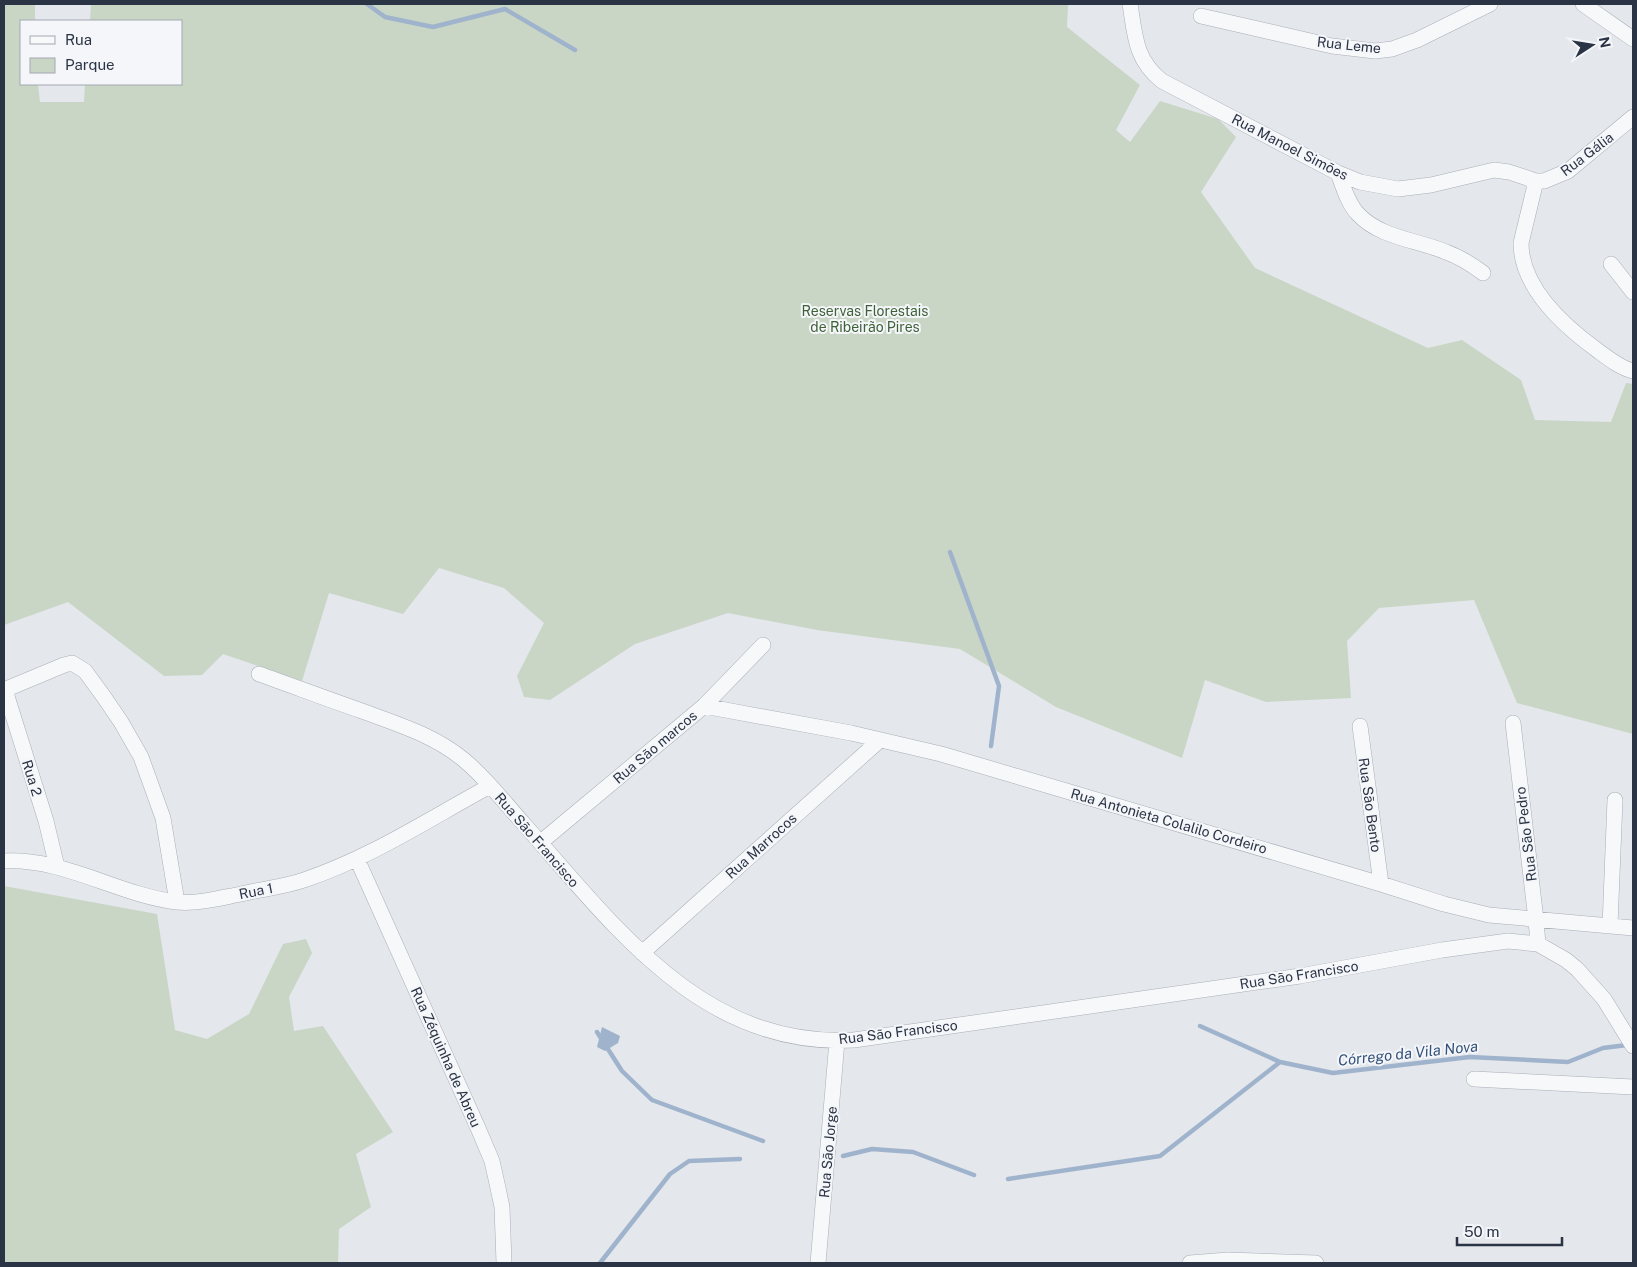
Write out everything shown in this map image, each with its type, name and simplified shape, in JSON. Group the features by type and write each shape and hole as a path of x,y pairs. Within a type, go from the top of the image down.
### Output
{"street":[{"name":"Rua Manoel Simões","path":"1130,4 1143,62 1151,72 1162,80 1338,173 1360,182 1398,189 1431,185 1494,170 1509,172 1536,180"},
{"name":"Rua Leme","path":"1201,16 1332,46 1375,51 1392,49 1417,40 1490,4"},
{"path":"1583,4 1633,39"},
{"name":"Rua Gália","path":"1536,180 1544,181 1568,171 1633,117"},
{"path":"1338,173 1346,195 1356,213 1369,224 1395,236 1445,251 1464,259 1483,273"},
{"path":"1536,180 1521,243 1521,254 1526,269 1546,303 1562,322 1611,361 1627,370 1633,371"},
{"path":"1611,264 1633,292"},
{"name":"Rua São marcos","path":"541,842 704,706 763,646"},
{"path":"4,690 64,664 72,663 86,671 121,722 141,757 163,818 177,902"},
{"name":"Rua São Francisco","path":"258,674 428,736 464,760 541,842 587,897 642,953 678,983 705,1001 746,1023 777,1033 805,1039 837,1041 864,1038 1300,976 1442,950 1508,941 1538,944"},
{"name":"Rua 2","path":"4,690 46,821 57,867"},
{"name":"Rua Antonieta Colalilo Cordeiro","path":"704,706 880,740 940,754 1444,904 1489,915 1633,928"},
{"name":"Rua São Pedro","path":"1513,723 1538,944"},
{"name":"Rua São Bento","path":"1360,726 1381,884"},
{"name":"Rua Marrocos","path":"642,953 880,740"},
{"name":"Rua 1","path":"4,861 57,867 152,897 177,902 207,900 303,880 357,859 490,786"},
{"path":"1610,926 1615,800"},
{"name":"Rua Zéquinha de Abreu","path":"357,859 492,1162 502,1207 504,1263"},
{"path":"1538,944 1566,960 1577,969 1604,1000 1633,1046"},
{"name":"Rua São Jorge","path":"818,1263 837,1041"},
{"path":"1474,1079 1633,1087"},
{"path":"1190,1263 1228,1260 1316,1263"}],"green space":[{"name":"Reservas Florestais de Ribeirão Pires","path":"4,4 35,4 35,20 20,20 20,85 38,85 40,102 84,102 85,85 182,85 182,20 90,20 91,4 1068,4 1067,27 1140,85 1116,130 1130,142 1160,101 1218,119 1236,137 1201,192 1255,268 1428,348 1462,340 1521,380 1535,420 1611,422 1626,383 1633,384 1633,734 1517,703 1474,600 1379,608 1347,641 1351,698 1266,702 1205,680 1182,758 1056,707 960,649 817,630 728,613 635,644 550,700 524,697 517,676 544,623 504,588 439,568 403,614 329,593 302,681 223,654 202,675 164,676 68,602 4,625"},
{"path":"4,886 157,914 175,1030 207,1039 249,1014 283,944 306,939 312,953 289,997 294,1031 323,1026 393,1132 356,1154 371,1207 339,1229 338,1263 4,1263"}],"water":[{"path":"602,1027 620,1036 618,1043 605,1051 597,1047"}],"waterway":[{"path":"367,4 385,17 433,27 505,9 575,50"},
{"name":"Córrego da Vila Nova","path":"950,552 999,686 991,746"},
{"name":"Córrego da Vila Nova","path":"1200,1026 1280,1062"},
{"name":"Córrego da Vila Nova","path":"597,1032 622,1071 652,1100 763,1141"},
{"name":"Córrego da Vila Nova","path":"1008,1179 1160,1156 1280,1062 1333,1073 1470,1057 1568,1062 1603,1048 1627,1045"},
{"name":"Córrego da Vila Nova","path":"843,1156 872,1149 913,1152 974,1175"},
{"name":"Córrego da Vila Nova","path":"600,1263 670,1174 689,1161 740,1159"}]}
